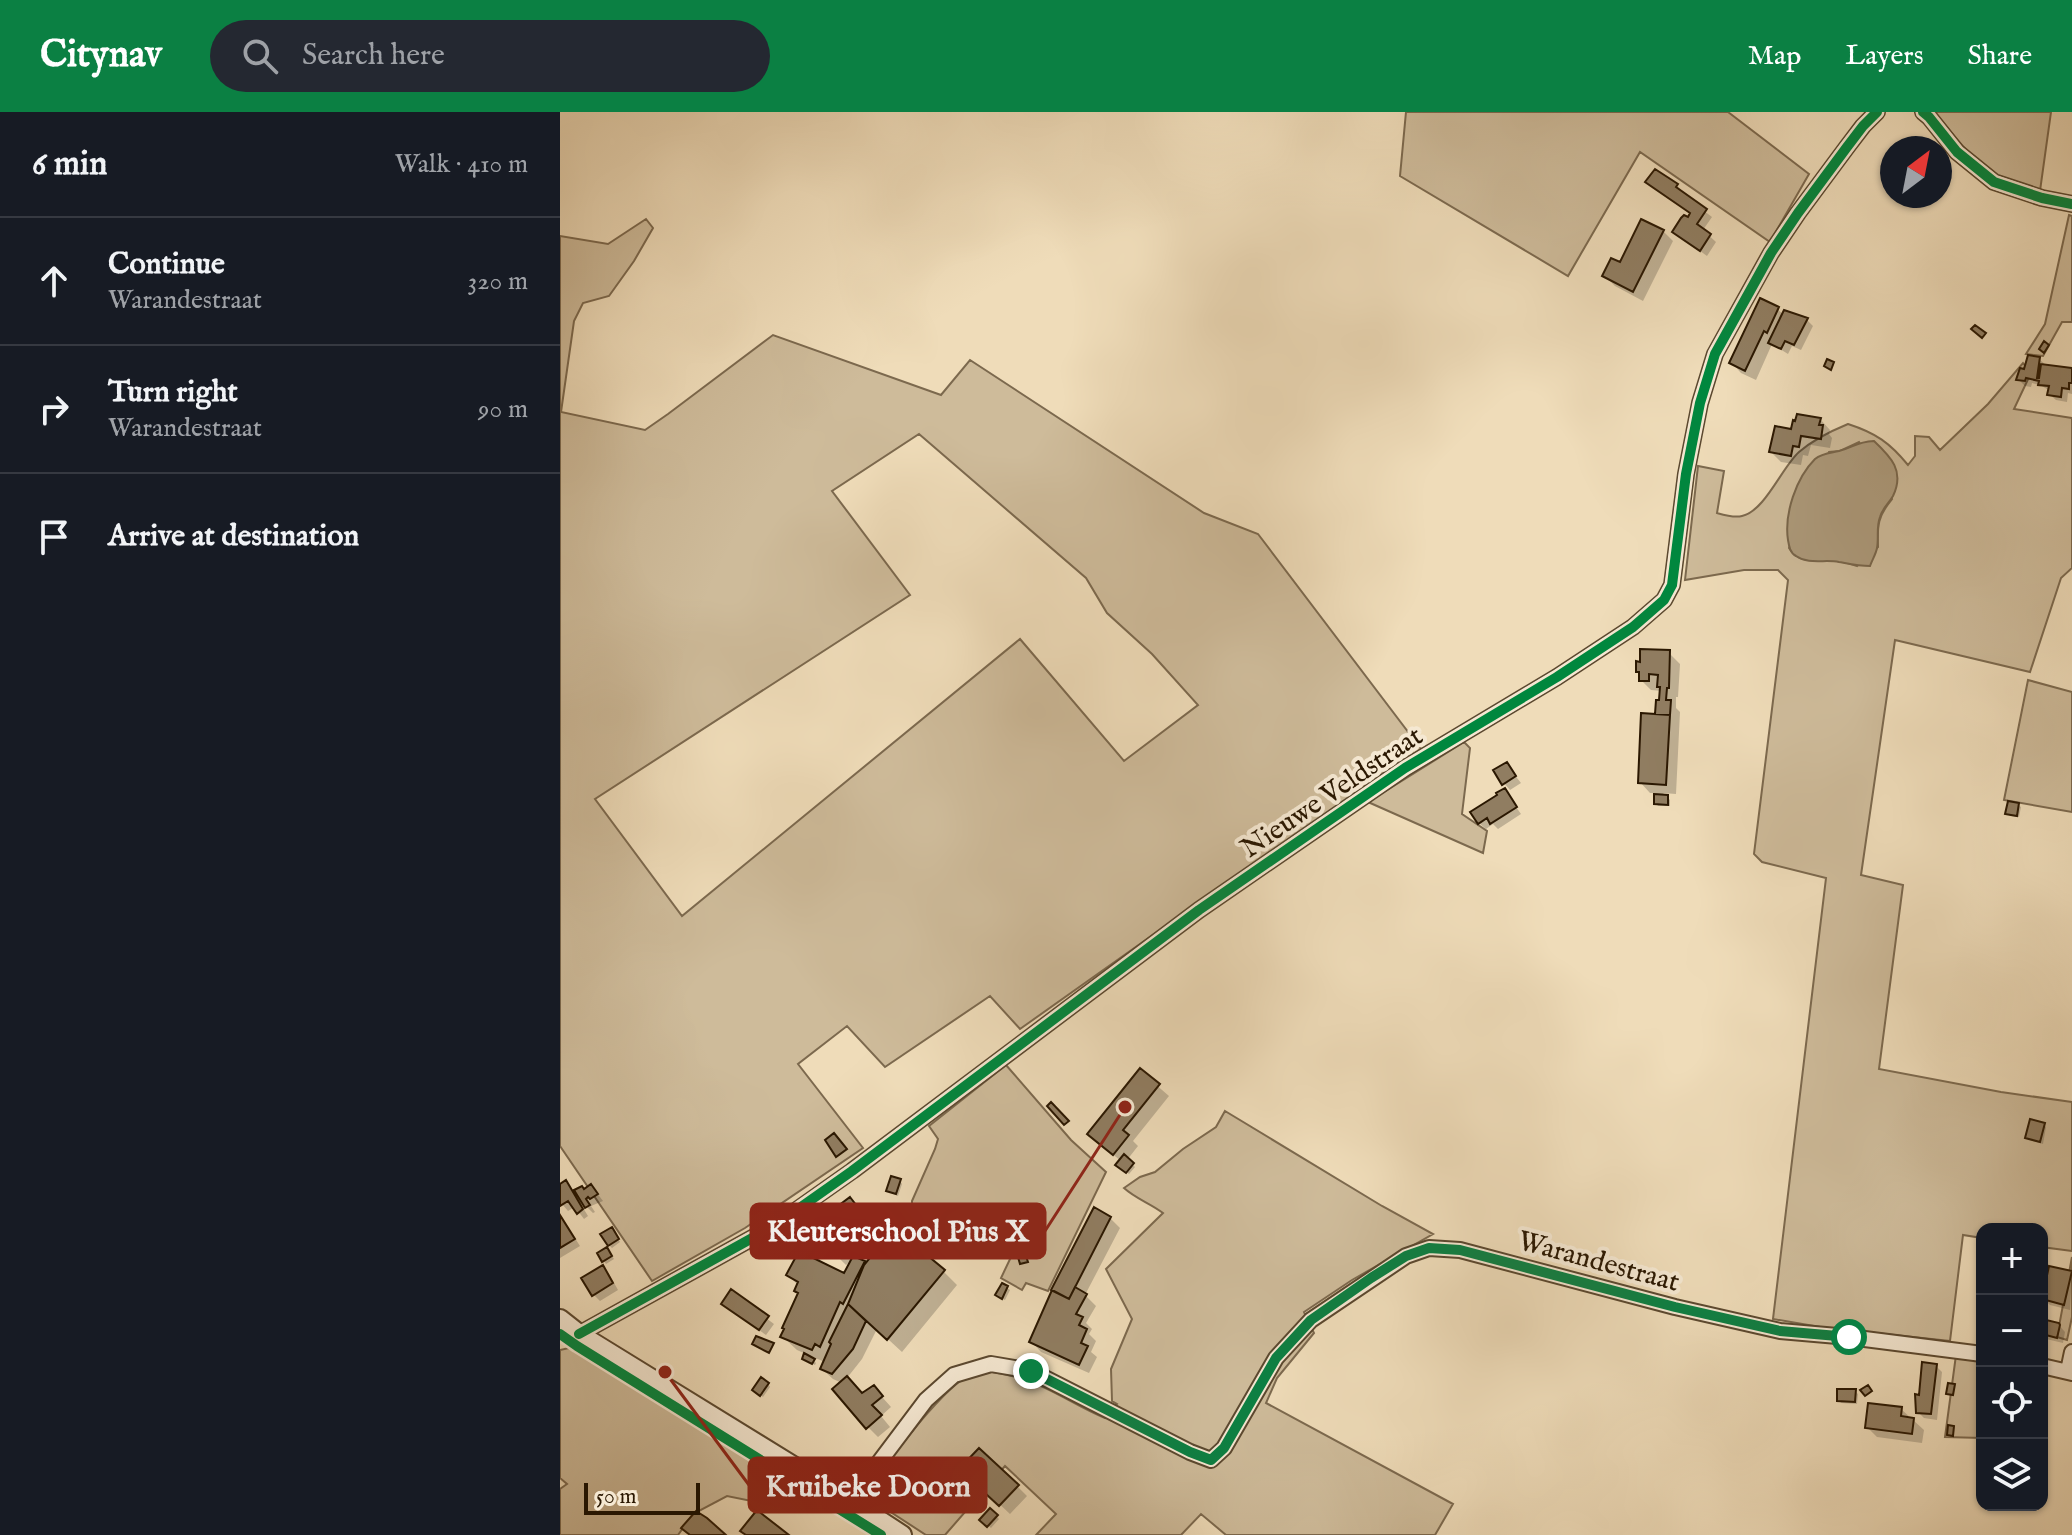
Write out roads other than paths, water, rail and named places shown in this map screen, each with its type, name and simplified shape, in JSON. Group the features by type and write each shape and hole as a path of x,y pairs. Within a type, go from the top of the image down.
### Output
{"street":[{"name":"Nieuwe Veldstraat","path":"579,1334 774,1226 852,1171 1199,910 1405,768 1557,677 1633,627 1664,600 1672,585 1686,474 1700,403 1715,354 1791,223 1877,112"},
{"path":"1923,112 1957,152 1994,182 2072,204"},
{"name":"Warandestraat","path":"850,1501 926,1400 954,1375 991,1364 1031,1371 1211,1460 1224,1448 1276,1358 1311,1320 1406,1256 1429,1248 1460,1250 1675,1307 1780,1331 1976,1353"},
{"path":"561,1321 902,1535"},
{"path":"2047,1367 2070,1372 2072,1352"}],"place":[{"name":"Kleuterschool Pius X","path":"1125,1107"},
{"name":"Kruibeke Doorn","path":"665,1372"}]}
